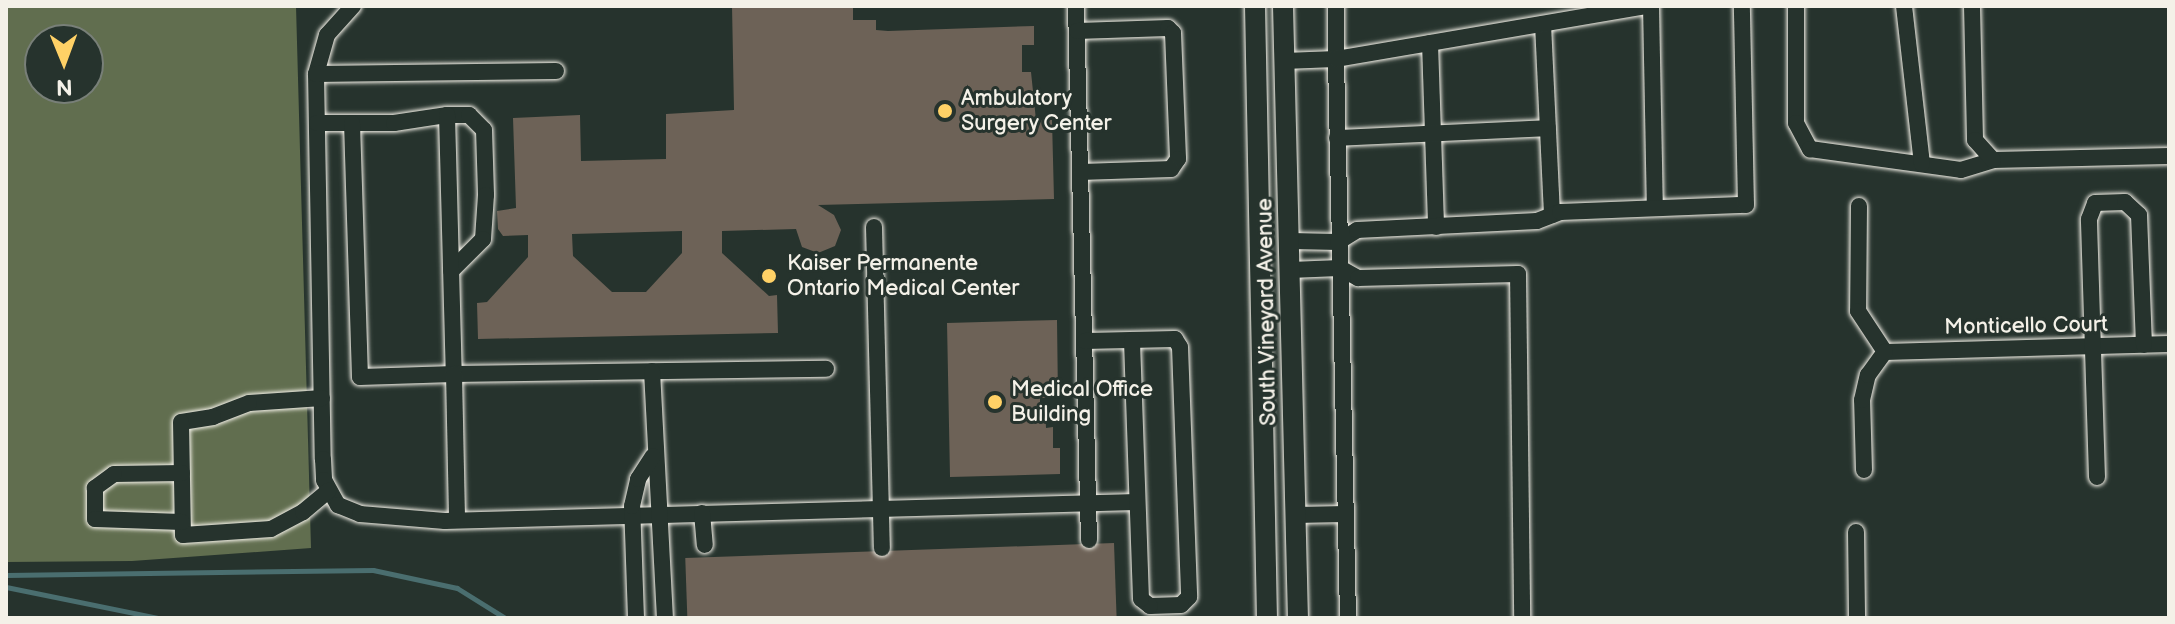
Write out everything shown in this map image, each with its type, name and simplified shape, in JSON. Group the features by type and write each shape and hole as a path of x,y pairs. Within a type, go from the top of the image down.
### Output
{"main road":[{"name":"South Vineyard Avenue","path":"1255,6 1267,618"},
{"name":"South Vineyard Avenue","path":"1283,6 1298,618"}],"street":[{"path":"353,6 327,35 316,74 322,398 328,491 338,505 360,514 457,520 1137,502"},
{"path":"1076,6 1089,540"},
{"path":"1336,6 1338,242 1348,618"},
{"path":"1284,61 1336,59 1543,24 1608,9 1649,6 1655,208"},
{"path":"1291,241 1338,242 1357,230 1537,221 1552,215 1655,208 1746,205 1742,6"},
{"path":"1796,6 1796,123 1810,149 1961,170 1993,160 2169,156"},
{"path":"1904,6 1922,164"},
{"path":"1972,6 1975,140 1993,160"},
{"path":"1543,24 1552,215"},
{"path":"1077,31 1168,28 1173,33 1178,159 1171,169 1081,172"},
{"path":"1430,43 1436,227"},
{"path":"316,74 556,71"},
{"path":"447,115 457,520"},
{"path":"317,123 469,115 484,130 486,195 483,239 451,271"},
{"path":"352,123 360,377 826,369"},
{"path":"1337,138 1548,128"},
{"path":"2097,477 2089,219 2095,203 2125,202 2139,215 2144,345"},
{"path":"1859,206 1858,311 1885,352 1868,375 1862,400 1864,470"},
{"path":"874,227 882,548"},
{"path":"1290,270 1340,268 1358,278 1518,274 1522,618"},
{"path":"1085,341 1175,339 1180,347 1188,602 1150,606 1141,599 1132,340"},
{"name":"Monticello Court","path":"1885,352 2169,344"},
{"path":"652,371 653,456 660,514 665,618"},
{"path":"322,398 249,403 213,417 181,422 183,535 271,529 303,512 328,491"},
{"path":"636,618 633,514 638,479 653,456"},
{"path":"182,473 114,474 95,488 95,519 182,522"},
{"path":"702,513 705,545"},
{"path":"1295,515 1346,514"},
{"path":"1856,532 1857,618"}],"green space":[{"path":"6,6 296,6 311,548 132,561 6,562"}],"building":[{"path":"732,6 853,6 853,20 876,20 876,30 888,31 1034,26 1034,45 1022,45 1022,72 1031,72 1036,120 1052,120 1054,199 818,205 834,215 841,230 835,246 818,253 802,247 796,229 722,231 722,253 769,296 777,295 778,333 478,339 477,303 487,302 528,257 528,235 503,236 498,229 497,211 516,208 513,118 580,115 581,161 666,159 666,114 734,110","holes":["682,231 682,253 646,292 612,292 573,256 572,234"]},
{"name":"Medical Office Building","path":"1057,320 1058,398 1040,398 1040,405 1045,405 1046,428 1053,427 1053,448 1060,448 1060,474 950,477 947,323"},
{"path":"1114,543 1117,618 687,618 685,558"}],"waterway":[{"path":"6,575 373,570 457,588 505,618"},
{"path":"6,587 159,618"}],"place":[{"name":"Ambulatory Surgery Center","path":"945,111"},
{"name":"Kaiser Permanente Ontario Medical Center","path":"769,276"},
{"name":"Medical Office Building","path":"995,402"}]}
